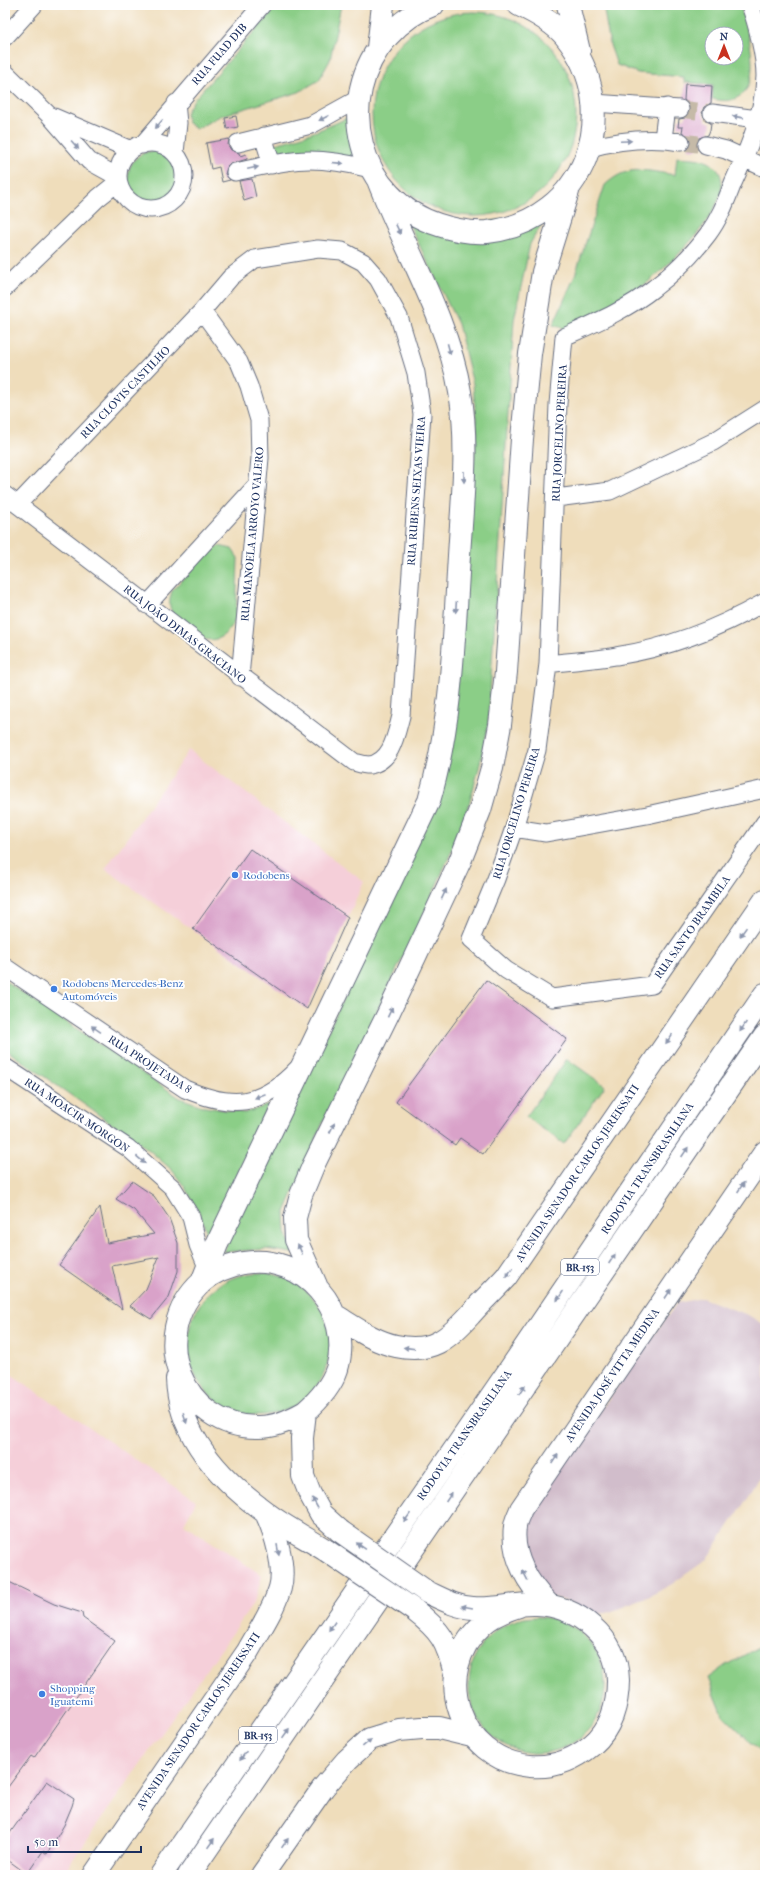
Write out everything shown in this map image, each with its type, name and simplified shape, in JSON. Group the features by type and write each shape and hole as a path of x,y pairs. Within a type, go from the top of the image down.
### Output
{"main road":[{"path":"378,48 383,5"},
{"path":"305,1412 302,1438 303,1476 310,1494 321,1514 340,1532 427,1592 452,1604 472,1608 549,1605 578,1615 601,1635 612,1654 618,1676 618,1691 616,1706 603,1733 593,1744 568,1760 539,1767 509,1762 483,1747 472,1736 465,1725 456,1700 456,1674 451,1654 439,1632 414,1610 327,1550 266,1513 210,1462 189,1428 178,1396 174,1340 178,1317 188,1298 205,1274 302,1064 378,910 429,801 439,768 450,689 464,481 460,392 446,337 362,147 358,123 358,100 362,81 378,48 398,25 424,8 434,5"},
{"path":"519,5 541,15 564,35 582,60"},
{"path":"177,1366 182,1381 196,1400 214,1415 229,1422 244,1426 260,1427 276,1425 291,1420 305,1412 319,1400 329,1386 336,1370 340,1352 340,1334 336,1316 316,1285 296,1240 294,1218 301,1195 460,861 480,810 492,768 500,725 506,672 522,439 530,354 543,272 569,188 581,169 590,148 594,126 594,103 590,81 582,60 568,5"},
{"path":"374,175 399,204 425,221 455,231 487,232 518,225 545,210 569,188"},
{"name":"AVENIDA SENADOR CARLOS JEREISSATI","path":"336,1316 374,1338 395,1346 416,1349 429,1347 445,1340 458,1328 506,1277 765,900"},
{"name":"RODOVIA TRANSBRASILIANA","path":"161,1875 512,1366 765,994"},
{"name":"RODOVIA TRANSBRASILIANA","path":"189,1875 765,1036"},
{"name":"AVENIDA JOSÉ VITTA MEDINA","path":"549,1605 530,1583 518,1556 515,1526 521,1509 765,1152"},
{"path":"205,1274 217,1272 233,1265 251,1262 268,1262 286,1266 316,1285"},
{"name":"AVENIDA SENADOR CARLOS JEREISSATI","path":"94,1875 248,1651 270,1613 280,1587 281,1569 273,1529 266,1513"},
{"path":"456,1674 464,1647 482,1625 493,1616 520,1606"},
{"path":"262,1875 323,1788 347,1760 370,1739 399,1730 422,1728 450,1729 472,1736"}],"street":[{"path":"5,37 34,5"},
{"name":"RUA FUAD DIB","path":"136,147 262,5"},
{"name":"RUA JORCELINO PEREIRA","path":"471,938 496,879 514,828 537,750 548,664 556,498 558,404 564,337 612,315 654,289 689,257 708,234 723,211 761,120 765,75 756,21 750,5"},
{"path":"5,72 49,115 89,161 120,185 132,203 148,209 156,209 171,202 182,189 184,181 182,164 175,153 159,144 136,147 49,115"},
{"path":"238,143 311,125 358,100"},
{"path":"175,153 178,123 176,103"},
{"path":"594,103 673,108 663,139"},
{"path":"712,113 761,120"},
{"path":"263,136 272,164"},
{"path":"590,148 614,142 663,139 681,142"},
{"path":"706,145 726,150 765,168"},
{"path":"120,185 119,167 124,158 136,147"},
{"path":"235,172 272,164 308,160 345,163 374,175"},
{"path":"5,288 98,198 120,185"},
{"name":"RUA RUBENS SEIXAS VIEIRA","path":"230,277 255,259 318,249 342,251 363,262 378,278 399,317 416,374 422,414 401,716 391,749 381,761 369,765"},
{"name":"RUA CLOVIS CASTILHO","path":"11,500 202,311 230,277"},
{"name":"RUA MANOELA ARROYO VALERO","path":"202,311 239,362 249,386 259,420 260,458 256,486 240,677"},
{"path":"556,498 610,491 713,442 765,409"},
{"path":"147,605 256,486"},
{"name":"RUA JOÃO DIMAS GRACIANO","path":"11,500 240,677 354,762 369,765"},
{"path":"548,664 616,656 680,640 726,624 765,602"},
{"path":"514,828 546,833 647,815 765,789"},
{"name":"RUA SANTO BRAMBILA","path":"471,938 506,970 552,998 652,985 765,822"},
{"name":"RUA PROJETADA 8","path":"5,967 185,1089 206,1098 227,1102 243,1102 260,1098 286,1081 302,1064"},
{"name":"RUA MOACIR MORGON","path":"5,1067 128,1148 173,1188 191,1217 205,1274"}],"shaded area":[{"name":"Rodobens","path":"189,750 364,882 307,1009 105,869"},
{"path":"702,1298 748,1315 765,1325 765,1468 747,1499 706,1560 672,1584 644,1599 607,1613 595,1614 566,1601 550,1596 539,1583 523,1543 527,1514 677,1303"},
{"path":"5,1370 196,1501 184,1524 262,1575 257,1594 251,1607 62,1875 5,1875"}],"green space":[{"path":"278,5 341,5 330,60 319,80 299,92 220,116 196,129 188,123 186,113 193,101"},
{"path":"603,5 740,5 750,42 752,70 749,83 744,93 734,99 726,101 712,99 713,85 684,82 684,77 638,73 617,65 610,45"},
{"path":"464,12 484,12 504,16 522,24 539,35 553,49 564,66 572,84 576,104 576,124 572,144 564,162 553,179 539,193 522,204 504,212 484,216 464,216 444,212 426,204 409,193 395,179 384,162 376,144 372,124 372,104 376,84 384,66 395,49 409,35 426,24 444,16"},
{"path":"353,115 353,161 276,156 272,150 275,144 315,132"},
{"path":"149,151 159,151 173,158 180,172 180,182 173,196 159,203 149,203 139,199 132,192 128,182 128,172 132,162 139,155"},
{"path":"677,157 696,158 709,162 713,165 721,178 721,193 702,228 672,261 629,296 565,329 553,325 574,278 605,185 614,178 630,171 638,170 675,175"},
{"path":"546,216 530,244 514,320 488,725 479,768 464,823 425,911 324,1120 285,1212 286,1232 293,1253 266,1249 223,1252 429,818 464,563 477,431 473,384 458,324 406,218 424,227"},
{"path":"219,546 232,549 238,558 236,617 231,627 224,635 214,640 209,640 203,638 176,617 170,607 170,602 172,591 206,552"},
{"path":"5,981 180,1098 205,1107 245,1113 268,1105 209,1239 199,1212 184,1186 172,1170 149,1150 5,1049"},
{"path":"567,1059 605,1086 564,1144 526,1117"},
{"path":"266,1273 293,1281 310,1293 325,1317 329,1330 329,1358 325,1371 310,1395 286,1410 273,1414 252,1415 225,1407 208,1395 193,1371 189,1358 188,1337 196,1310 208,1293 232,1278 245,1274"},
{"path":"537,1617 563,1622 585,1637 600,1659 605,1685 600,1711 585,1733 563,1748 537,1753 511,1748 489,1733 474,1711 469,1685 474,1659 489,1637 511,1622"},
{"path":"765,1644 765,1756 723,1715 708,1678 726,1665"}],"building":[{"path":"685,84 712,86 711,103 704,107 702,112 706,121 711,123 710,130 708,135 699,138 696,143 697,150 688,149 691,144 690,138 682,132 683,127 678,127 679,119 685,118 690,110 689,104 684,100"},
{"path":"236,116 238,127 227,129 225,118"},
{"path":"229,139 228,145 231,150 239,153 240,156 246,154 247,159 228,165 225,174 230,180 222,182 219,167 211,169 206,143"},
{"path":"252,179 256,197 244,201 239,181"},
{"path":"250,849 348,917 307,1009 193,929"},
{"path":"486,980 567,1039 483,1154 460,1138 455,1145 396,1102"},
{"path":"132,1181 154,1196 169,1218 178,1243 178,1271 169,1297 151,1319 130,1306 146,1289 159,1257 112,1266 122,1309 59,1265 100,1207 107,1243 154,1234 134,1210 116,1199"},
{"name":"Shopping Iguatemi","path":"5,1580 54,1604 82,1613 83,1618 115,1641 34,1758 31,1756 5,1791"},
{"path":"47,1781 74,1799 64,1825 47,1854 43,1851 27,1874 5,1858 5,1840"}],"tunnel":[{"path":"680,109 712,113"},
{"path":"681,142 706,145"}],"place":[{"name":"Rodobens","path":"235,875"},
{"name":"Rodobens Mercedes-Benz Automóveis","path":"54,989"},
{"name":"Shopping Iguatemi","path":"42,1694"}]}
